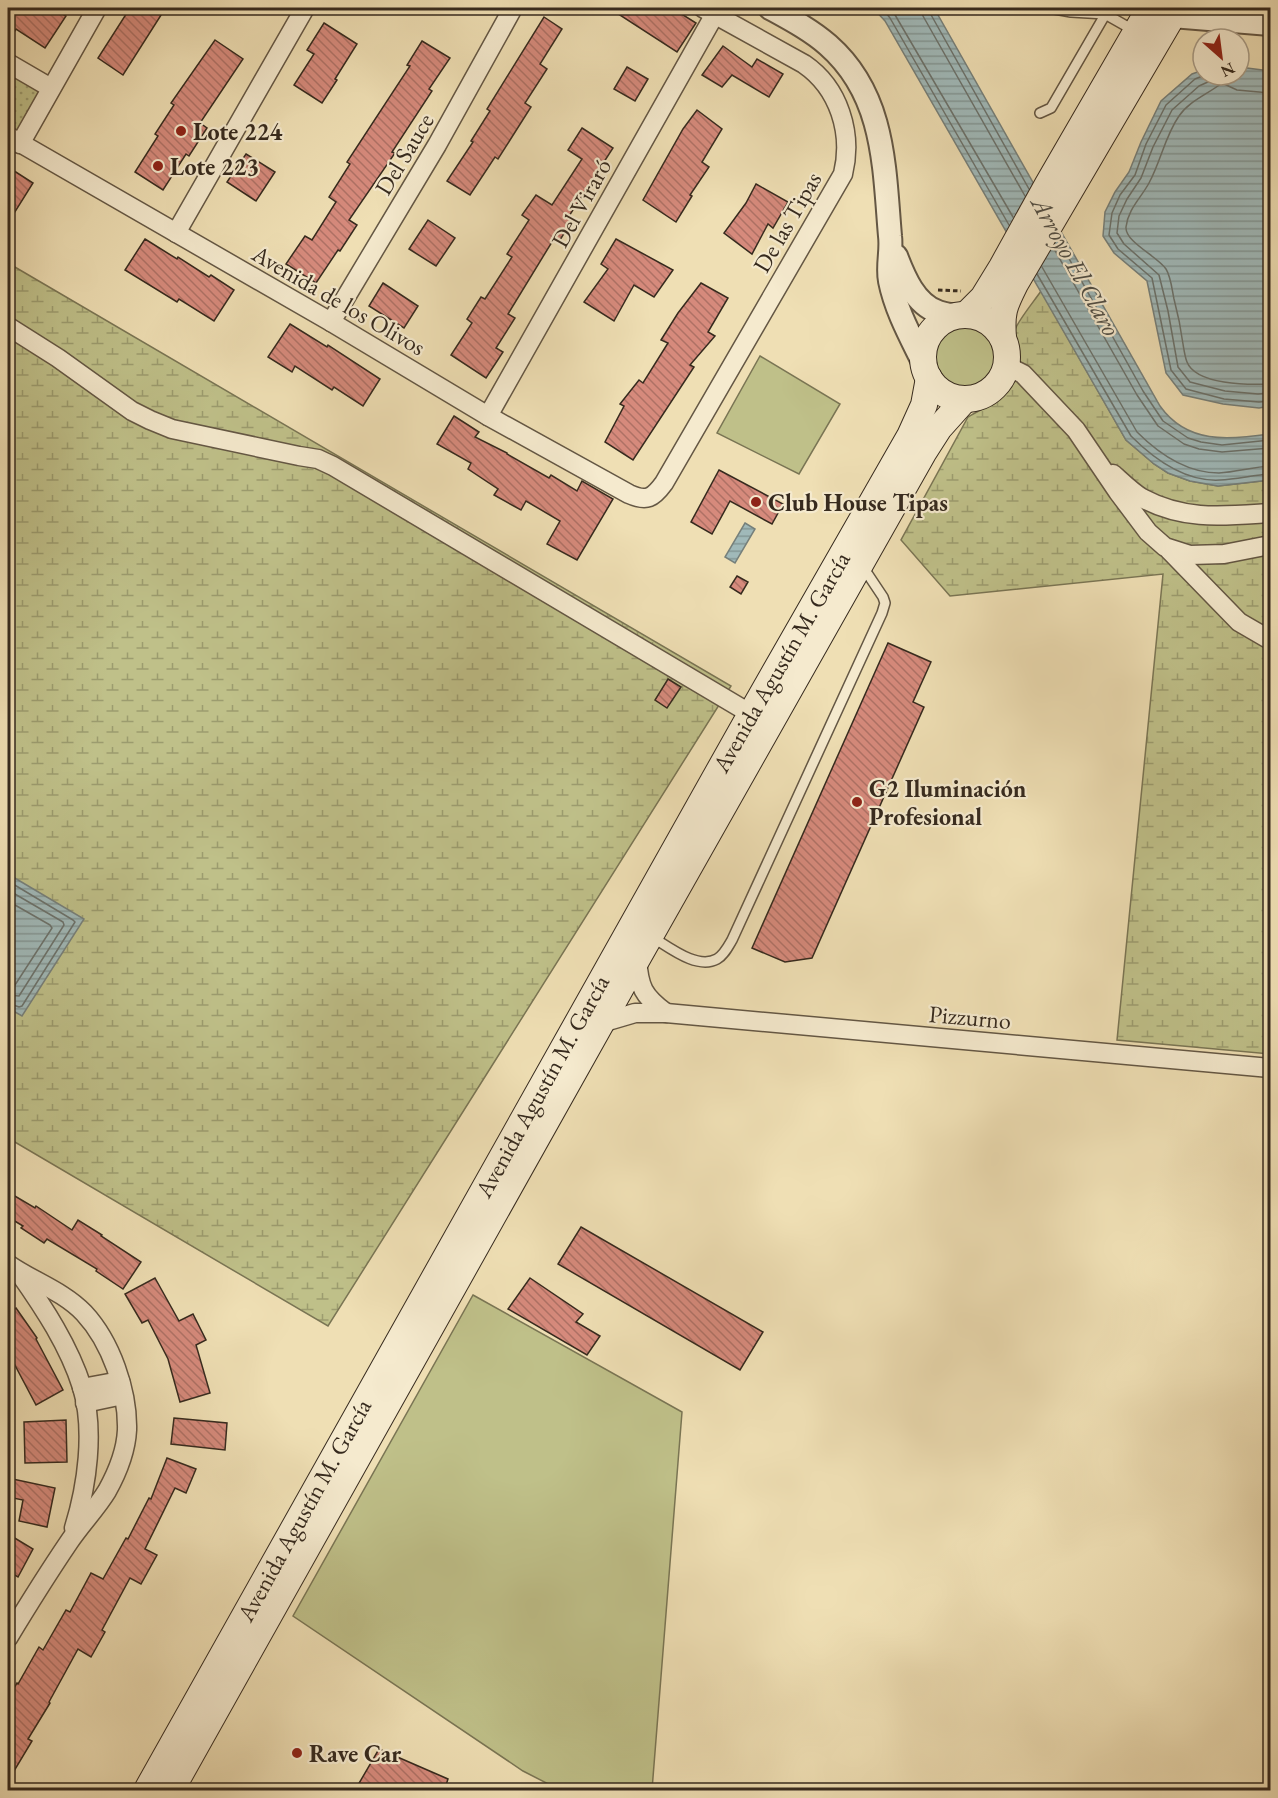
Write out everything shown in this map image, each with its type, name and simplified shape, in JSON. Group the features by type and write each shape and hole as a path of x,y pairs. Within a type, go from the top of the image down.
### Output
{"main road":[{"path":"1157,15 1048,184 1009,275 1001,321 1007,351 1006,366 1001,379 992,390 965,399 951,396 938,389 927,372 924,353 927,340 934,329 944,321 962,315 1009,275 1060,206 1157,15"},
{"path":"962,315 981,318 994,326 1003,338"},
{"name":"Avenida Agustín M. García","path":"147,1791 751,714 910,436 924,405 927,372"},
{"name":"Avenida Agustín M. García","path":"171,1791 923,453 939,428 965,399"}],"street":[{"path":"14,140 51,88 97,8"},
{"path":"176,233 305,8"},
{"name":"Del Sauce","path":"331,322 454,116 513,8"},
{"path":"770,8 828,45 846,64 863,89 873,112 880,137 891,244 890,282 904,321 927,372"},
{"name":"Del Viraró","path":"488,416 709,11"},
{"name":"De las Tipas","path":"648,498 657,493 670,473 843,174 847,159 845,129 841,113 816,72 709,11"},
{"path":"1157,15 1224,14 1270,24"},
{"path":"8,63 51,88"},
{"name":"Avenida de los Olivos","path":"14,140 331,322 488,416 629,494 638,498 648,498"},
{"path":"891,244 907,283 917,296 928,307 938,312 962,315"},
{"path":"9,327 132,411 150,420 172,429 318,459 333,466 751,714"},
{"path":"1006,366 1023,374 1076,430 1148,532 1239,622 1270,640"},
{"path":"1095,459 1141,497 1171,511 1209,517 1270,513"},
{"path":"1165,547 1190,555 1224,554 1270,545"},
{"path":"637,959 642,990 648,999 666,1013"},
{"name":"Pizzurno","path":"601,1023 635,1013 666,1013 1270,1068"},
{"path":"8,1638 71,1539 106,1491 119,1466 127,1431 122,1388 109,1352 84,1314 67,1298 12,1267"},
{"path":"12,1267 60,1337 83,1395 88,1448 86,1473 82,1500 71,1539"},
{"path":"83,1395 122,1388"}],"lane":[{"path":"1056,8 1071,12 1107,11 1157,15"},
{"path":"1040,113 1051,108 1107,11"},
{"path":"650,936 686,956 698,961 709,962 718,958 732,940 882,613 885,603 883,597 861,564"}],"path":[{"path":"937,290 958,292 967,290"}],"green space":[{"path":"8,63 51,88 20,144 8,137"},
{"path":"8,263 731,686 328,1326 8,1138"},
{"path":"1041,291 1126,440 1154,464 1168,473 1190,481 1218,486 1270,480 1270,1054 1117,1040 1163,574 950,596 901,540 968,417 997,401 1011,386 1019,359 1015,336 1016,326"},
{"path":"963,323 981,329 989,337 995,355 989,373 981,381 963,387 945,381 937,373 931,355 937,337 945,329"},
{"path":"760,356 840,404 799,474 717,433"},
{"path":"473,1295 682,1412 652,1790 560,1790 523,1771 293,1616"}],"water":[{"name":"Arroyo El Claro","path":"873,8 934,8 1160,406 1183,427 1196,433 1224,438 1270,434 1270,480 1218,486 1190,481 1168,473 1126,440 885,21"},
{"path":"1251,69 1270,71 1270,406 1259,408 1223,404 1183,395 1166,373 1147,281 1114,253 1103,236 1105,212 1129,172 1161,101 1191,75 1191,87 1251,87"},
{"path":"745,523 755,529 735,563 725,557"},
{"path":"8,874 84,919 22,1016 8,1008"}],"building":[{"path":"8,8 52,8 66,16 45,48 16,29 8,42"},
{"path":"130,8 156,8 163,12 123,75 98,58"},
{"path":"609,8 672,8 696,23 677,52"},
{"path":"544,17 562,29 540,64 547,69 525,103 531,107 498,159 495,157 470,195 447,181 473,142 471,141 490,111 487,109"},
{"path":"324,23 357,44 322,103 294,85 314,54 307,50"},
{"path":"215,40 243,59 200,123 207,128 189,156 186,154 163,190 135,172 158,136 155,134 174,105 171,103"},
{"path":"422,41 450,58 429,89 432,91 392,152 395,153 349,220 357,225 316,283 286,264 305,236 312,240 336,202 329,197 350,164 347,162 410,66 407,65"},
{"path":"723,46 752,67 757,59 783,74 769,97 732,75 722,87 702,75"},
{"path":"627,67 648,79 635,101 614,89"},
{"path":"697,110 722,129 702,162 709,167 690,195 692,196 676,222 643,200 683,129"},
{"path":"582,128 613,148 569,216 573,219 560,240 555,237 508,314 515,318 496,348 503,352 486,378 451,355 472,323 467,319 481,297 485,299 512,257 507,254 529,220 522,215 536,195 552,205 582,159 568,150"},
{"path":"246,154 275,172 256,201 227,182"},
{"path":"8,167 33,183 8,223"},
{"path":"756,184 788,202 773,228 768,224 752,254 724,233 746,203"},
{"path":"428,220 455,238 436,266 409,249"},
{"path":"145,239 234,290 214,321 179,299 177,302 125,270"},
{"path":"616,239 673,270 654,297 634,285 614,321 584,302 608,269 601,264"},
{"path":"383,283 418,306 404,328 369,306"},
{"path":"701,283 728,298 708,332 715,336 690,365 694,367 633,460 605,442 624,406 620,404 639,380 643,383 668,343 661,340"},
{"path":"290,324 327,347 328,345 380,379 363,406 334,387 332,390 295,366 292,372 268,357"},
{"path":"454,416 479,432 475,437 549,478 551,475 577,491 582,481 613,499 577,560 547,544 560,521 526,501 521,510 494,495 498,489 468,469 471,463 437,444"},
{"name":"Club House Tipas","path":"719,470 783,504 772,524 730,501 712,534 691,522"},
{"path":"737,576 748,582 741,594 730,587"},
{"name":"G2 Iluminación Profesional","path":"888,643 931,662 913,702 924,707 812,958 785,962 752,948"},
{"path":"668,679 681,687 667,708 655,700"},
{"path":"8,1192 35,1208 36,1206 72,1230 78,1220 141,1262 123,1289 96,1271 97,1269 47,1239 44,1243 21,1228 23,1226 8,1217"},
{"path":"581,1227 763,1332 740,1370 558,1264"},
{"path":"155,1278 179,1321 193,1314 206,1340 196,1345 210,1393 180,1402 168,1359 148,1320 142,1323 125,1294"},
{"path":"530,1278 583,1314 576,1322 600,1336 587,1355 508,1309"},
{"path":"16,1308 37,1338 63,1390 36,1405 8,1352 8,1314"},
{"path":"174,1418 227,1423 225,1450 171,1444"},
{"path":"66,1420 67,1462 25,1463 24,1422"},
{"path":"167,1458 196,1469 186,1493 175,1488 145,1549 157,1555 141,1584 130,1578 102,1630 105,1632 91,1657 78,1649 28,1739 32,1741 8,1781 8,1699 39,1647 43,1650 66,1610 70,1612 91,1573 103,1579 126,1538 128,1539 149,1498 151,1499"},
{"path":"8,1478 55,1488 47,1527 19,1521 23,1500 8,1497"},
{"path":"8,1534 33,1549 18,1577 8,1571"},
{"path":"379,1749 448,1779 444,1791 373,1791 358,1785"}],"place":[{"name":"Lote 224","path":"181,131"},
{"name":"Lote 223","path":"158,166"},
{"name":"Club House Tipas","path":"756,502"},
{"name":"G2 Iluminación Profesional","path":"857,802"},
{"name":"Rave Car","path":"297,1753"}]}
